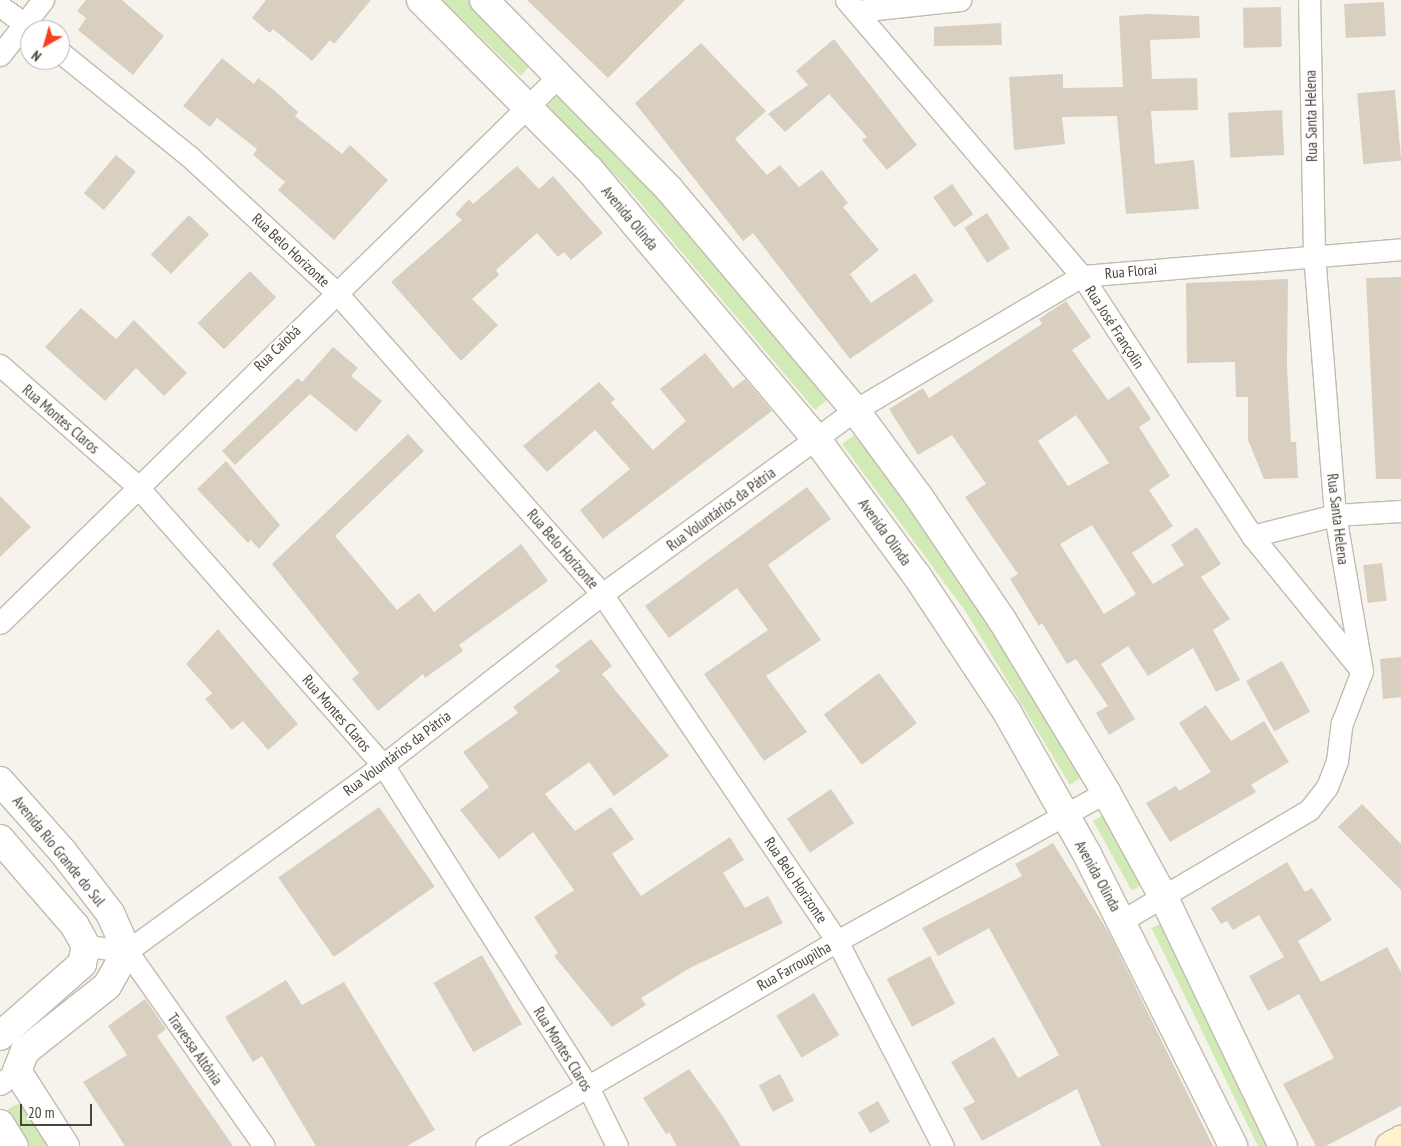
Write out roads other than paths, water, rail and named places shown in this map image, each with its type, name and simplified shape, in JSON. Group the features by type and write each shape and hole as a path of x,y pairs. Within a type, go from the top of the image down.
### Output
{"main road":[{"path":"1390,1146 1401,1140"}],"street":[{"path":"32,20 43,0"},
{"name":"Avenida Olinda","path":"421,0 528,104 589,169 817,440 963,643 1063,813 1123,920 1233,1146"},
{"path":"484,0 670,189 855,410 964,562 1106,792 1164,898 1283,1146"},
{"path":"852,5 960,0"},
{"name":"Rua Santa Helena","path":"1309,0 1314,254 1335,515 1362,671"},
{"name":"Rua José Françolin","path":"852,5 1082,276 1252,536 1362,671"},
{"path":"0,6 20,20"},
{"path":"0,54 20,35"},
{"name":"Rua Belo Horizonte","path":"70,60 189,156 336,291 602,594 838,941 943,1146"},
{"name":"Rua Caiobá","path":"0,623 136,485 558,77"},
{"name":"Rua Florai","path":"817,440 855,410 1082,276 1314,254 1401,249"},
{"name":"Rua Montes Claros","path":"0,365 136,485 383,765 588,1087 617,1146"},
{"name":"Rua Voluntários da Pátria","path":"9,1078 25,1050 107,986 127,951 383,765 602,594 817,440"},
{"path":"1252,536 1335,515 1401,511"},
{"path":"1123,920 1164,898 1309,810 1327,787 1337,761 1342,723 1362,671"},
{"name":"Avenida Rio Grande do Sul","path":"0,781 64,852 110,913 127,951"},
{"name":"Rua Farroupilha","path":"486,1146 838,941 1063,813 1106,792"},
{"path":"0,839 75,926 86,946 82,964 0,1036"},
{"path":"86,946 127,951"},
{"name":"Travessa Altônia","path":"127,951 264,1146"},
{"path":"9,1078 65,1146"},
{"path":"0,1124 14,1146"}]}
